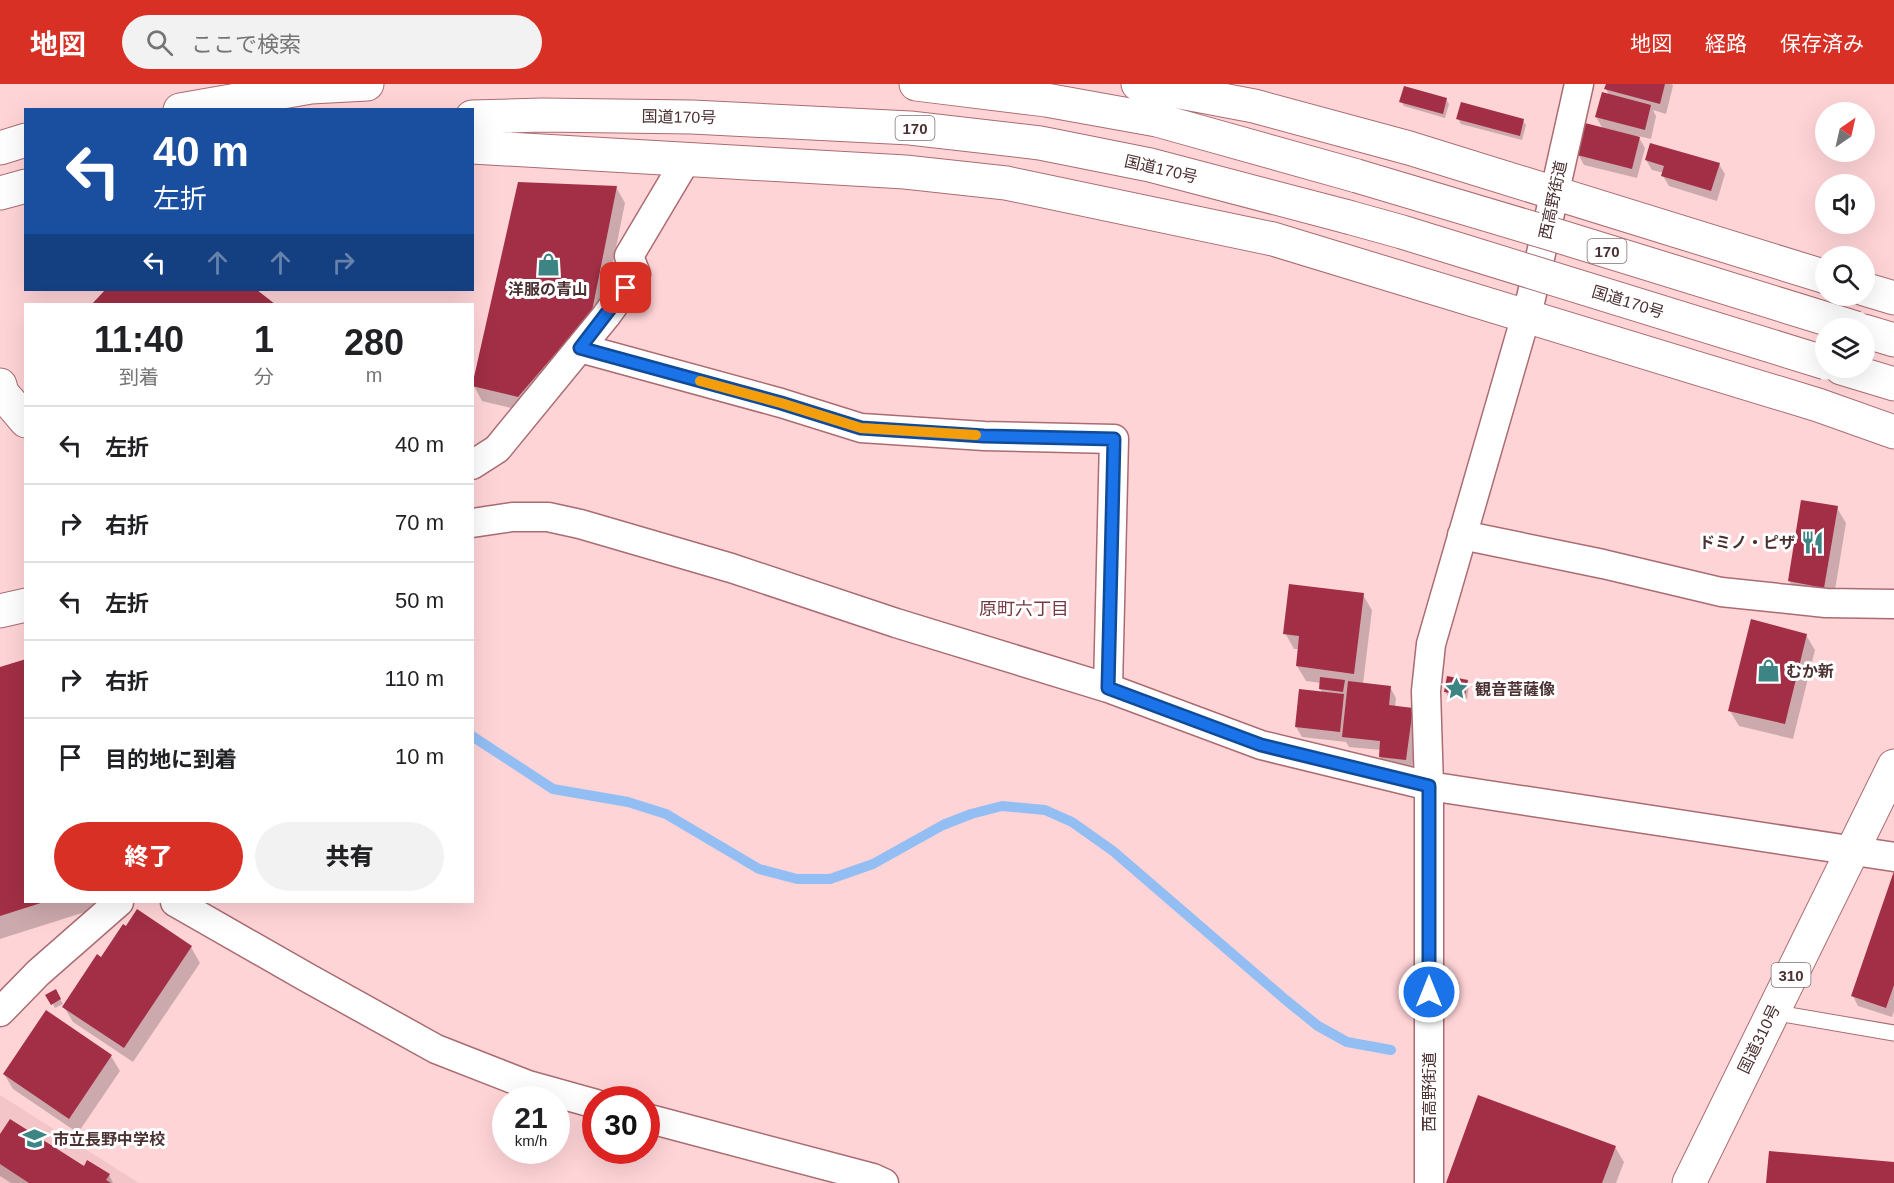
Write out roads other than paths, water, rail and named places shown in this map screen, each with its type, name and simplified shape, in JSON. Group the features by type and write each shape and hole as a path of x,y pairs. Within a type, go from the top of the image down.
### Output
{"main road":[{"path":"191,108 316,86 367,84"},
{"name":"170","path":"916,84 1046,100 1157,120 1357,176 1824,318"},
{"path":"1138,84 1254,106 1409,148 1815,274"},
{"name":"国道170号","path":"474,117 542,115 692,117 910,128 1040,143 1150,165 1402,232 1815,360"},
{"path":"0,148 24,141"},
{"path":"474,147 905,172 1006,183 1273,239 1818,405 1894,432"},
{"path":"0,193 24,187"},
{"path":"1875,292 1894,298"},
{"path":"1875,334 1894,340"},
{"path":"1874,378 1894,384"},
{"path":"0,385 2,393 24,419"},
{"path":"0,611 24,605"},
{"name":"国道310号","path":"1689,1183 1894,766"}],"street":[{"name":"西高野街道","path":"1429,1183 1429,786 1426,691 1431,644 1526,315 1579,84"},
{"path":"474,464 497,449 580,348 636,274 629,256 686,160"},
{"path":"580,348 781,403 861,428 984,436 1114,439 1108,688"},
{"path":"474,524 512,518 548,517 580,524 731,568 896,623 1108,688 1261,745 1429,786 1894,857"},
{"path":"1462,535 1603,564 1721,592 1826,603 1894,604"},
{"path":"0,1012 39,973 118,903"},
{"path":"177,903 436,1049 528,1085 582,1100"},
{"path":"660,1122 873,1178 884,1183"}],"lane":[{"path":"1772,1012 1894,1033"}],"waterway":[{"path":"474,737 553,789 628,802 666,814 759,869 797,879 830,879 873,864 943,825 971,814 1002,806 1045,810 1072,822 1113,851 1318,1026 1347,1042 1391,1050"}],"place":[{"name":"洋服の青山","path":"548,264"},
{"name":"ドミノ・ピザ","path":"1813,542"},
{"name":"むか新","path":"1768,671"},
{"name":"観音菩薩像","path":"1457,689"},
{"name":"市立長野中学校","path":"35,1139"}],"district":[{"name":"原町六丁目","path":"1024,609"}]}
